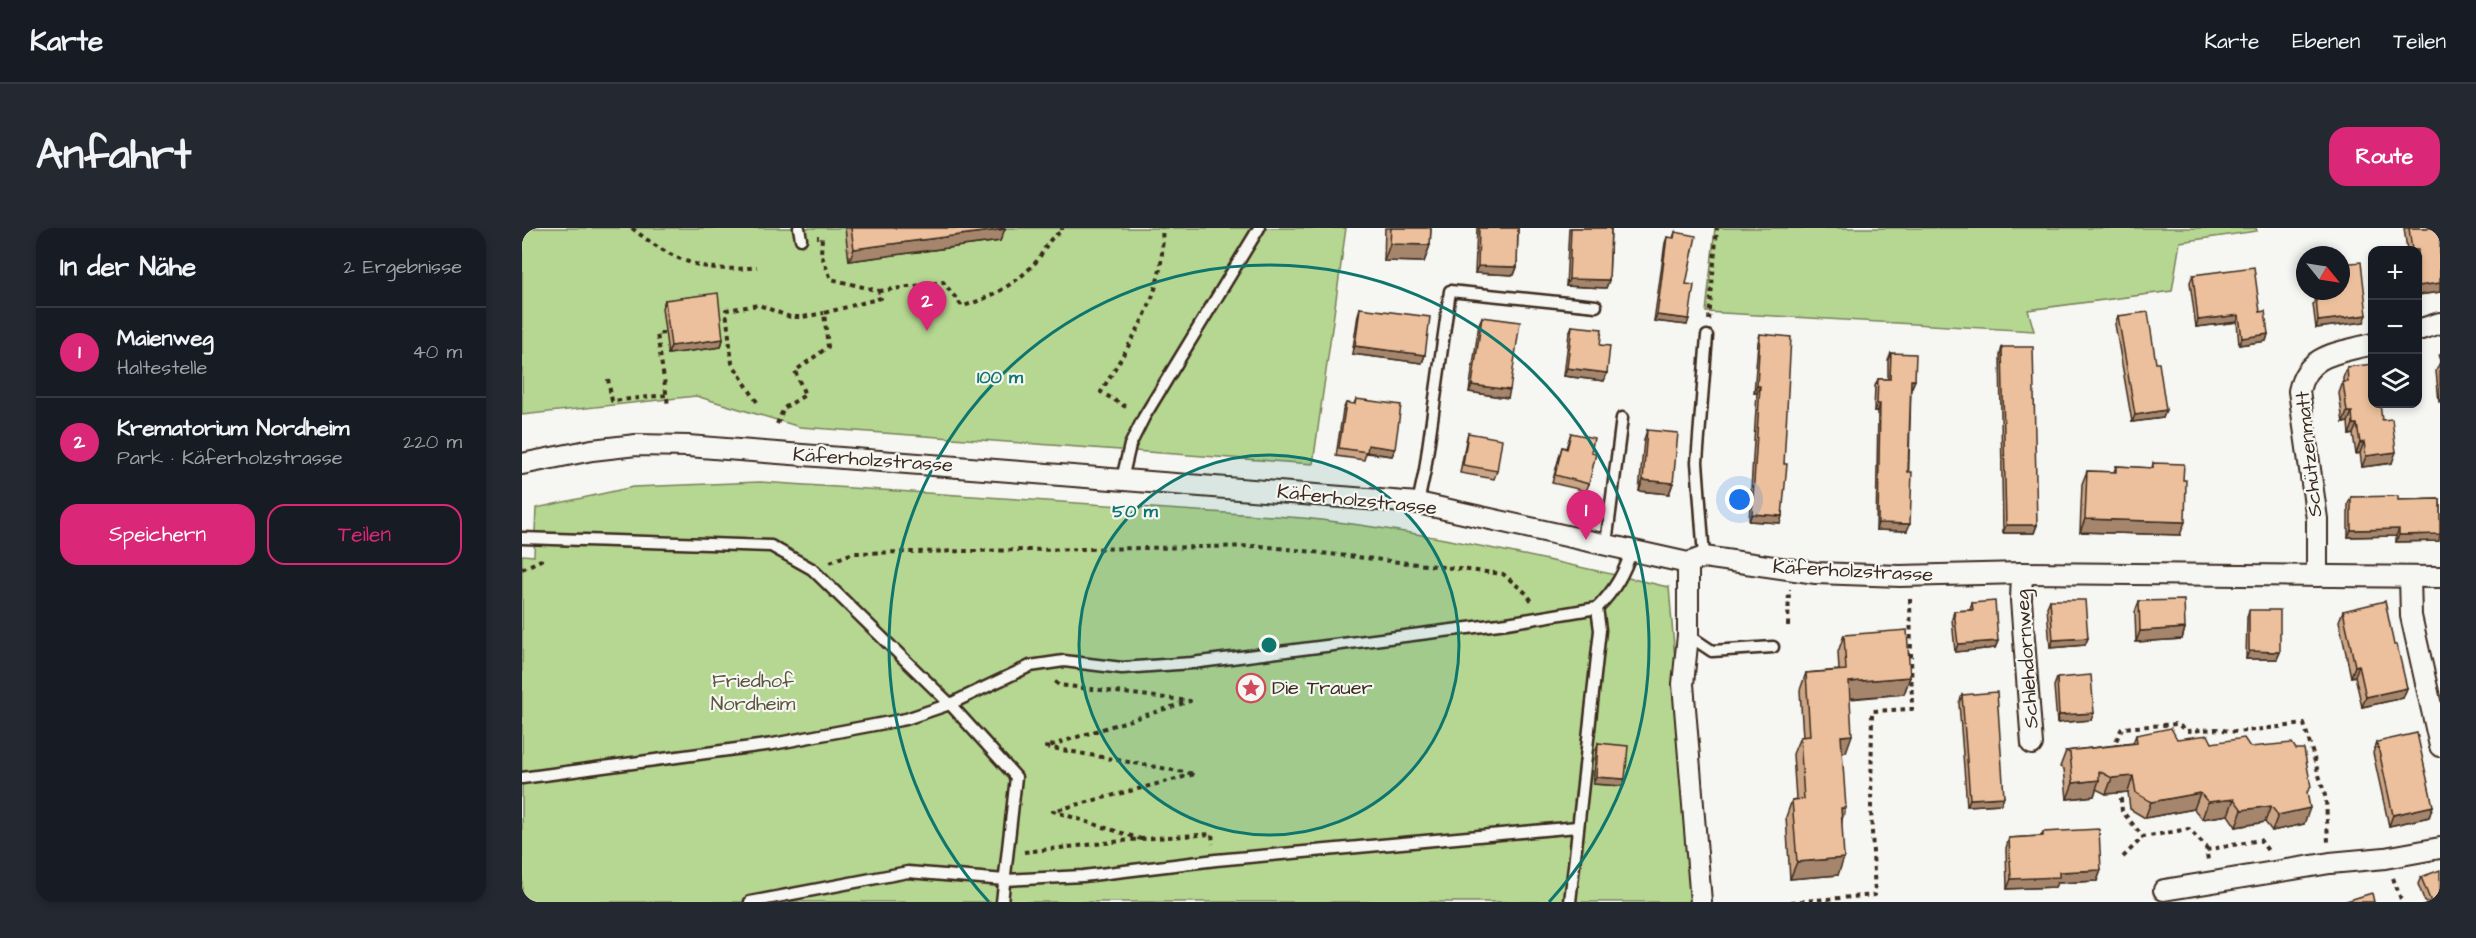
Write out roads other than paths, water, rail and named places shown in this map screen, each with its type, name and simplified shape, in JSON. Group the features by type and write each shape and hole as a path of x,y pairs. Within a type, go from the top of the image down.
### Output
{"street":[{"path":"2422,329 2440,323"},
{"name":"Schützenmatt","path":"2317,576 2317,519 2299,391 2302,376 2316,360 2368,345"},
{"name":"Käferholzstrasse","path":"522,464 592,450 636,445 688,446 1122,478 1418,503 1632,550 1696,560 1816,573 1899,576 2022,573 2440,577"},
{"path":"1696,560 1683,684 1701,902"},
{"name":"Schlehdornweg","path":"2022,573 2021,600 2032,744"},
{"path":"2410,577 2411,616 2440,746"},
{"path":"2164,890 2440,848"}],"lane":[{"path":"1122,478 1130,445 1144,417 1258,228"},
{"path":"1418,503 1425,470 1450,291 1596,306"},
{"path":"1696,560 1697,462 1707,336"},
{"path":"1606,544 1622,418"},
{"path":"522,538 771,546 812,569 950,704 1016,777 1002,902"},
{"path":"522,778 773,744 906,719 950,704 1030,666 1064,661 1122,668 1192,663 1496,625 1542,615 1597,608 1611,594 1623,574 1632,550"},
{"path":"1570,902 1600,630 1597,608"},
{"path":"1688,635 1712,651 1773,647"},
{"path":"750,902 908,872 1005,880 1083,876 1216,860 1577,826"}],"place":[{"name":"Krematorium Nordheim","path":"927,331"},
{"name":"Maienweg","path":"1586,540"},
{"name":"Die Trauer","path":"1251,688"}],"park label":[{"name":"Friedhof Nordheim","path":"753,692"}]}
